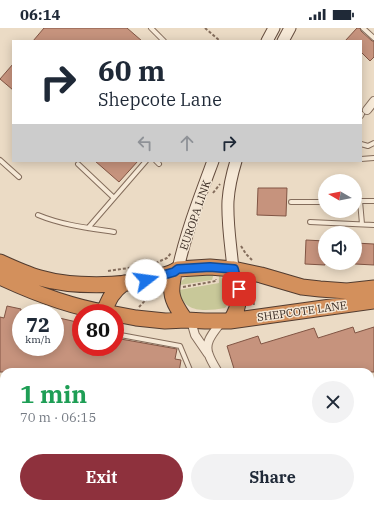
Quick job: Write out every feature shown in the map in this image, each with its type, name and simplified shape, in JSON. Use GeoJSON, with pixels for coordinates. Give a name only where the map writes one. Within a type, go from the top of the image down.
{"type":"FeatureCollection","features":[{"type":"Feature","properties":{"kind":"highway","name":"SHEPCOTE LANE"},"geometry":{"type":"LineString","coordinates":[[0,262],[9,276],[64,302],[72,304]]}},
{"type":"Feature","properties":{"kind":"highway","name":"SHEPCOTE LANE"},"geometry":{"type":"LineString","coordinates":[[9,276],[41,278],[66,284],[124,283],[146,280],[176,271],[210,267],[233,269],[261,275],[302,287],[347,291],[374,288]]}},
{"type":"Feature","properties":{"kind":"highway"},"geometry":{"type":"LineString","coordinates":[[226,321],[236,312],[240,296],[233,269]]}},
{"type":"Feature","properties":{"kind":"highway"},"geometry":{"type":"LineString","coordinates":[[176,271],[172,298],[183,317],[189,321]]}},
{"type":"Feature","properties":{"kind":"highway"},"geometry":{"type":"LineString","coordinates":[[108,304],[109,299],[124,283]]}},
{"type":"Feature","properties":{"kind":"highway","name":"SHEPCOTE LANE"},"geometry":{"type":"LineString","coordinates":[[124,316],[165,321],[226,321],[374,301]]}},
{"type":"Feature","properties":{"kind":"street"},"geometry":{"type":"LineString","coordinates":[[268,40],[274,28]]}},
{"type":"Feature","properties":{"kind":"street"},"geometry":{"type":"LineString","coordinates":[[284,40],[290,28]]}},
{"type":"Feature","properties":{"kind":"street"},"geometry":{"type":"LineString","coordinates":[[363,114],[374,102]]}},
{"type":"Feature","properties":{"kind":"street","name":"EUROPA LINK"},"geometry":{"type":"LineString","coordinates":[[176,271],[213,162]]}},
{"type":"Feature","properties":{"kind":"street"},"geometry":{"type":"LineString","coordinates":[[233,269],[228,228],[228,207],[230,184],[236,162]]}},
{"type":"Feature","properties":{"kind":"street"},"geometry":{"type":"LineString","coordinates":[[189,321],[195,335],[216,368]]}},
{"type":"Feature","properties":{"kind":"street"},"geometry":{"type":"LineString","coordinates":[[208,354],[210,336],[226,321]]}},
{"type":"Feature","properties":{"kind":"lane"},"geometry":{"type":"LineString","coordinates":[[151,28],[163,40]]}},
{"type":"Feature","properties":{"kind":"lane"},"geometry":{"type":"LineString","coordinates":[[363,28],[374,38]]}},
{"type":"Feature","properties":{"kind":"lane"},"geometry":{"type":"LineString","coordinates":[[362,144],[368,146],[374,144]]}},
{"type":"Feature","properties":{"kind":"lane"},"geometry":{"type":"LineString","coordinates":[[362,159],[374,158]]}},
{"type":"Feature","properties":{"kind":"lane"},"geometry":{"type":"LineString","coordinates":[[0,160],[20,177]]}},
{"type":"Feature","properties":{"kind":"lane"},"geometry":{"type":"LineString","coordinates":[[88,228],[145,162]]}},
{"type":"Feature","properties":{"kind":"lane"},"geometry":{"type":"LineString","coordinates":[[78,164],[114,198]]}},
{"type":"Feature","properties":{"kind":"lane"},"geometry":{"type":"LineString","coordinates":[[362,201],[374,200]]}},
{"type":"Feature","properties":{"kind":"lane"},"geometry":{"type":"LineString","coordinates":[[291,202],[318,202]]}},
{"type":"Feature","properties":{"kind":"lane"},"geometry":{"type":"LineString","coordinates":[[38,215],[51,220],[114,232]]}},
{"type":"Feature","properties":{"kind":"lane"},"geometry":{"type":"LineString","coordinates":[[361,218],[362,224]]}},
{"type":"Feature","properties":{"kind":"lane"},"geometry":{"type":"LineString","coordinates":[[310,222],[374,224]]}},
{"type":"Feature","properties":{"kind":"lane"},"geometry":{"type":"LineString","coordinates":[[124,336],[180,346],[189,368]]}},
{"type":"Feature","properties":{"kind":"path"},"geometry":{"type":"LineString","coordinates":[[205,28],[219,40]]}},
{"type":"Feature","properties":{"kind":"path"},"geometry":{"type":"LineString","coordinates":[[246,254],[255,264]]}},
{"type":"Feature","properties":{"kind":"green space"},"geometry":{"type":"Polygon","coordinates":[[[214,273],[212,280],[180,285],[185,278],[194,274],[214,273]]]}},
{"type":"Feature","properties":{"kind":"green space"},"geometry":{"type":"Polygon","coordinates":[[[219,275],[226,283],[230,291],[230,300],[225,308],[210,310],[196,309],[190,307],[181,298],[179,290],[219,283],[219,275]]]}},
{"type":"Feature","properties":{"kind":"building"},"geometry":{"type":"Polygon","coordinates":[[[44,28],[127,28],[141,40],[34,40],[44,28]]]}},
{"type":"Feature","properties":{"kind":"building"},"geometry":{"type":"Polygon","coordinates":[[[357,28],[360,28],[361,31],[372,41],[374,41],[374,57],[370,61],[362,53],[362,40],[346,40],[357,28]]]}},
{"type":"Feature","properties":{"kind":"building"},"geometry":{"type":"Polygon","coordinates":[[[12,65],[12,89],[0,79],[12,65]]]}},
{"type":"Feature","properties":{"kind":"building"},"geometry":{"type":"Polygon","coordinates":[[[96,162],[137,162],[119,182],[96,162]]]}},
{"type":"Feature","properties":{"kind":"building"},"geometry":{"type":"Polygon","coordinates":[[[258,188],[287,188],[286,216],[257,215],[258,188]]]}},
{"type":"Feature","properties":{"kind":"building"},"geometry":{"type":"Polygon","coordinates":[[[306,240],[318,241],[318,265],[305,264],[306,240]]]}},
{"type":"Feature","properties":{"kind":"building"},"geometry":{"type":"Polygon","coordinates":[[[362,243],[374,244],[374,265],[362,264],[362,243]]]}},
{"type":"Feature","properties":{"kind":"building"},"geometry":{"type":"Polygon","coordinates":[[[7,306],[12,307],[12,356],[64,356],[64,319],[72,321],[72,356],[124,356],[124,340],[177,349],[175,359],[181,360],[180,368],[0,368],[0,317],[4,318],[7,306]]]}},
{"type":"Feature","properties":{"kind":"building"},"geometry":{"type":"Polygon","coordinates":[[[353,327],[355,333],[374,327],[374,368],[234,368],[227,346],[258,336],[261,344],[314,328],[318,338],[353,327]]]}},
{"type":"Feature","properties":{"kind":"route"},"geometry":{"type":"LineString","coordinates":[[146,280],[174,272],[178,269],[217,267],[234,269],[239,289]]}}]}
